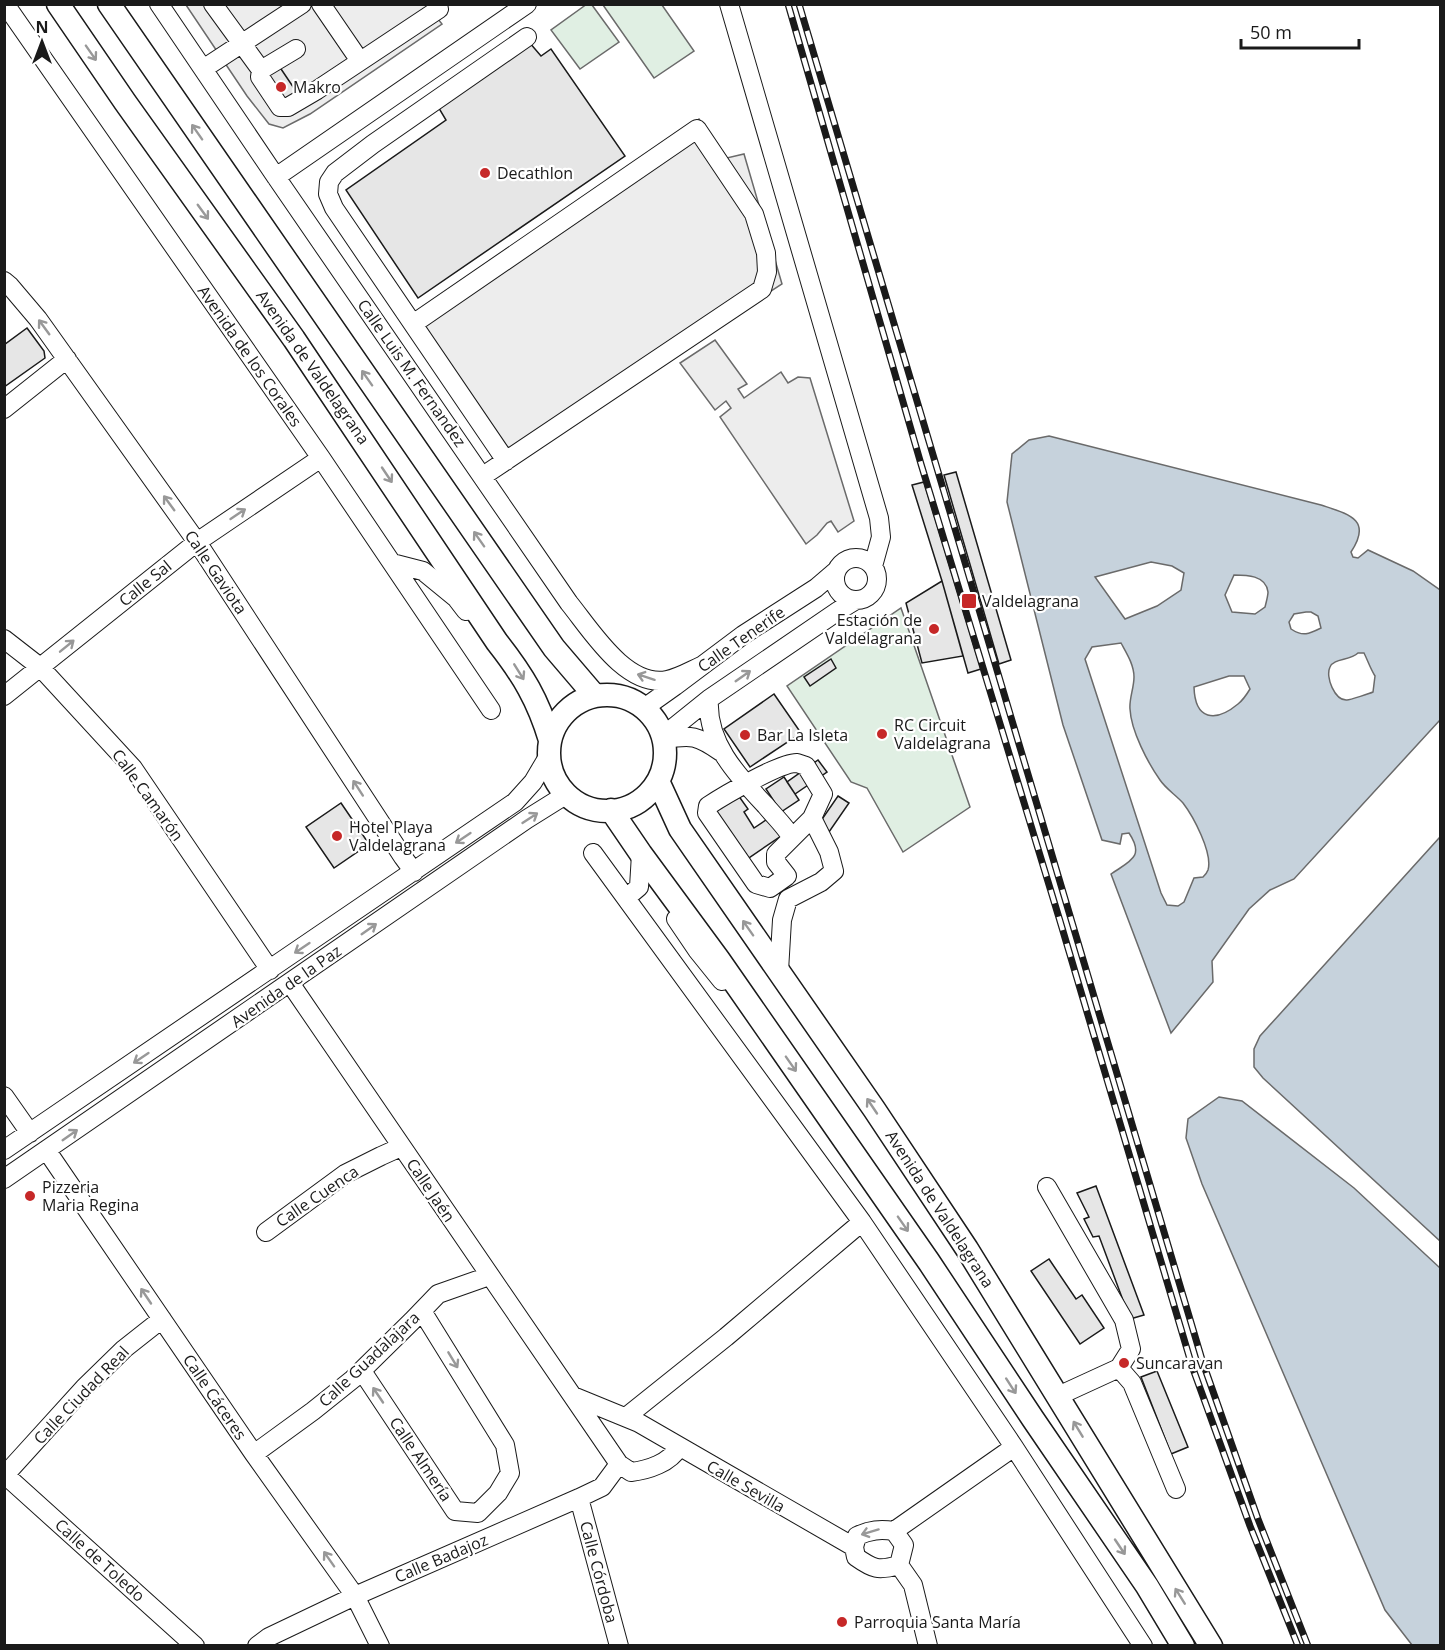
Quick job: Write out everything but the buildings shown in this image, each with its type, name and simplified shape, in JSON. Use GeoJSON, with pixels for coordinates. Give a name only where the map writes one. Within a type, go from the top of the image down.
{"type":"FeatureCollection","features":[{"type":"Feature","properties":{"kind":"main road","name":"Avenida de Valdelagrana"},"geometry":{"type":"LineString","coordinates":[[58,4],[294,339],[497,642],[521,673],[542,713],[550,748]]}},
{"type":"Feature","properties":{"kind":"main road"},"geometry":{"type":"LineString","coordinates":[[109,4],[549,641],[595,696]]}},
{"type":"Feature","properties":{"kind":"main road"},"geometry":{"type":"LineString","coordinates":[[612,695],[629,699],[644,708],[655,720],[663,738],[665,754],[658,781],[646,796],[630,806],[611,810],[583,805],[567,794],[555,777],[550,748],[556,726],[566,712],[579,702],[595,696],[612,695]]}},
{"type":"Feature","properties":{"kind":"main road","name":"Avenida de Valdelagrana"},"geometry":{"type":"LineString","coordinates":[[658,781],[680,829],[874,1109],[967,1249],[1211,1646]]}},
{"type":"Feature","properties":{"kind":"main road"},"geometry":{"type":"LineString","coordinates":[[611,810],[930,1262],[1147,1587],[1183,1646]]}},
{"type":"Feature","properties":{"kind":"street","name":"Avenida de los Corales"},"geometry":{"type":"LineString","coordinates":[[5,4],[13,29],[321,458],[491,710]]}},
{"type":"Feature","properties":{"kind":"street","name":"Calle Luis M. Fernandez"},"geometry":{"type":"LineString","coordinates":[[159,4],[569,603],[610,654],[627,669],[650,680],[667,680],[701,666]]}},
{"type":"Feature","properties":{"kind":"street"},"geometry":{"type":"LineString","coordinates":[[213,4],[261,70],[260,76],[280,107],[284,108],[317,90],[439,9],[436,4]]}},
{"type":"Feature","properties":{"kind":"street"},"geometry":{"type":"LineString","coordinates":[[203,69],[302,4]]}},
{"type":"Feature","properties":{"kind":"street"},"geometry":{"type":"LineString","coordinates":[[321,4],[360,61]]}},
{"type":"Feature","properties":{"kind":"street"},"geometry":{"type":"LineString","coordinates":[[276,177],[527,4]]}},
{"type":"Feature","properties":{"kind":"street"},"geometry":{"type":"LineString","coordinates":[[729,4],[879,518],[882,537],[873,566]]}},
{"type":"Feature","properties":{"kind":"street"},"geometry":{"type":"LineString","coordinates":[[506,461],[334,208],[328,194],[329,182],[335,173],[527,37]]}},
{"type":"Feature","properties":{"kind":"street"},"geometry":{"type":"LineString","coordinates":[[261,70],[296,49]]}},
{"type":"Feature","properties":{"kind":"street"},"geometry":{"type":"LineString","coordinates":[[357,121],[373,144]]}},
{"type":"Feature","properties":{"kind":"street"},"geometry":{"type":"LineString","coordinates":[[413,324],[697,129],[754,214],[766,254],[767,272],[762,289],[483,476]]}},
{"type":"Feature","properties":{"kind":"street","name":"Calle Gaviota"},"geometry":{"type":"LineString","coordinates":[[4,281],[38,319],[197,542],[414,872]]}},
{"type":"Feature","properties":{"kind":"street"},"geometry":{"type":"LineString","coordinates":[[4,409],[67,359]]}},
{"type":"Feature","properties":{"kind":"street","name":"Calle Sal"},"geometry":{"type":"LineString","coordinates":[[4,696],[197,542],[321,458]]}},
{"type":"Feature","properties":{"kind":"street"},"geometry":{"type":"LineString","coordinates":[[851,558],[860,558],[867,560],[873,566],[878,579],[874,591],[856,600],[843,595],[838,590],[835,583],[837,570],[843,562],[851,558]]}},
{"type":"Feature","properties":{"kind":"street"},"geometry":{"type":"LineString","coordinates":[[392,563],[423,571],[456,598],[477,625],[497,642]]}},
{"type":"Feature","properties":{"kind":"street","name":"Calle Tenerife"},"geometry":{"type":"LineString","coordinates":[[644,708],[743,635],[816,588],[837,570]]}},
{"type":"Feature","properties":{"kind":"street","name":"Calle Tenerife"},"geometry":{"type":"LineString","coordinates":[[663,738],[710,699],[856,600]]}},
{"type":"Feature","properties":{"kind":"street","name":"Calle Camarón"},"geometry":{"type":"LineString","coordinates":[[4,639],[40,667],[133,768],[270,970]]}},
{"type":"Feature","properties":{"kind":"street"},"geometry":{"type":"LineString","coordinates":[[710,699],[710,722],[721,752]]}},
{"type":"Feature","properties":{"kind":"street"},"geometry":{"type":"LineString","coordinates":[[663,738],[688,736],[707,741],[721,752],[746,785],[787,829],[792,838]]}},
{"type":"Feature","properties":{"kind":"street","name":"Avenida de la Paz"},"geometry":{"type":"LineString","coordinates":[[4,1150],[515,802],[533,782],[550,748]]}},
{"type":"Feature","properties":{"kind":"street"},"geometry":{"type":"LineString","coordinates":[[797,763],[806,766],[823,794],[812,818],[776,854],[776,862],[787,876],[770,888],[756,884],[707,813],[708,806],[735,788],[789,764],[797,763]]}},
{"type":"Feature","properties":{"kind":"street","name":"Avenida de la Paz"},"geometry":{"type":"LineString","coordinates":[[4,1179],[527,819],[567,794]]}},
{"type":"Feature","properties":{"kind":"street"},"geometry":{"type":"LineString","coordinates":[[778,971],[782,920],[788,899],[821,882],[834,871],[830,852],[812,818]]}},
{"type":"Feature","properties":{"kind":"street"},"geometry":{"type":"LineString","coordinates":[[593,853],[862,1222],[1014,1447],[1143,1646]]}},
{"type":"Feature","properties":{"kind":"street"},"geometry":{"type":"LineString","coordinates":[[626,898],[639,887],[641,854]]}},
{"type":"Feature","properties":{"kind":"street"},"geometry":{"type":"LineString","coordinates":[[770,888],[782,920]]}},
{"type":"Feature","properties":{"kind":"street","name":"Calle Jaén"},"geometry":{"type":"LineString","coordinates":[[290,983],[619,1464]]}},
{"type":"Feature","properties":{"kind":"street"},"geometry":{"type":"LineString","coordinates":[[4,1096],[30,1132]]}},
{"type":"Feature","properties":{"kind":"street","name":"Calle Cuenca"},"geometry":{"type":"LineString","coordinates":[[266,1232],[345,1174],[401,1147]]}},
{"type":"Feature","properties":{"kind":"street","name":"Calle Cáceres"},"geometry":{"type":"LineString","coordinates":[[47,1151],[254,1454],[355,1596],[380,1646]]}},
{"type":"Feature","properties":{"kind":"street"},"geometry":{"type":"LineString","coordinates":[[1047,1187],[1124,1320],[1131,1349],[1119,1368],[1058,1396]]}},
{"type":"Feature","properties":{"kind":"street"},"geometry":{"type":"LineString","coordinates":[[573,1396],[632,1420],[862,1222]]}},
{"type":"Feature","properties":{"kind":"street","name":"Calle Guadalajara"},"geometry":{"type":"LineString","coordinates":[[254,1454],[313,1411],[362,1371],[438,1294],[489,1276]]}},
{"type":"Feature","properties":{"kind":"street","name":"Calle Almería"},"geometry":{"type":"LineString","coordinates":[[362,1371],[455,1511],[478,1513],[498,1493],[510,1473],[505,1445],[422,1311]]}},
{"type":"Feature","properties":{"kind":"street","name":"Calle Ciudad Real"},"geometry":{"type":"LineString","coordinates":[[5,1474],[84,1388],[124,1349],[162,1319]]}},
{"type":"Feature","properties":{"kind":"street"},"geometry":{"type":"LineString","coordinates":[[1119,1368],[1132,1383],[1176,1489]]}},
{"type":"Feature","properties":{"kind":"street","name":"Calle Sevilla"},"geometry":{"type":"LineString","coordinates":[[632,1420],[854,1547],[856,1557],[869,1566],[884,1569],[899,1565]]}},
{"type":"Feature","properties":{"kind":"street"},"geometry":{"type":"LineString","coordinates":[[619,1464],[631,1472],[639,1471],[661,1464],[674,1455],[679,1447]]}},
{"type":"Feature","properties":{"kind":"street"},"geometry":{"type":"LineString","coordinates":[[854,1547],[857,1536],[880,1529],[894,1531],[1014,1447]]}},
{"type":"Feature","properties":{"kind":"street","name":"Calle Badajoz"},"geometry":{"type":"LineString","coordinates":[[257,1646],[269,1637],[355,1596],[602,1487],[619,1464]]}},
{"type":"Feature","properties":{"kind":"street","name":"Calle de Toledo"},"geometry":{"type":"LineString","coordinates":[[5,1474],[195,1646]]}},
{"type":"Feature","properties":{"kind":"street","name":"Calle Córdoba"},"geometry":{"type":"LineString","coordinates":[[579,1498],[619,1646]]}},
{"type":"Feature","properties":{"kind":"street"},"geometry":{"type":"LineString","coordinates":[[894,1531],[904,1545],[899,1565],[913,1585],[928,1646]]}},
{"type":"Feature","properties":{"kind":"green space"},"geometry":{"type":"Polygon","coordinates":[[[587,4],[592,5],[619,42],[580,69],[551,30],[587,4]]]}},
{"type":"Feature","properties":{"kind":"green space"},"geometry":{"type":"Polygon","coordinates":[[[603,5],[662,5],[694,51],[654,78],[603,5]]]}},
{"type":"Feature","properties":{"kind":"green space","name":"RC Circuit Valdelagrana"},"geometry":{"type":"Polygon","coordinates":[[[901,608],[970,807],[903,852],[867,788],[851,782],[787,686],[901,608]]]}},
{"type":"Feature","properties":{"kind":"shaded area"},"geometry":{"type":"Polygon","coordinates":[[[186,5],[427,5],[442,24],[310,114],[283,128],[269,124],[247,96],[186,5]]]}},
{"type":"Feature","properties":{"kind":"shaded area"},"geometry":{"type":"Polygon","coordinates":[[[699,119],[727,158],[744,154],[782,284],[703,335],[505,472],[402,323],[699,119]]]}},
{"type":"Feature","properties":{"kind":"shaded area"},"geometry":{"type":"Polygon","coordinates":[[[715,340],[747,384],[738,389],[744,398],[781,372],[788,383],[798,377],[810,378],[854,521],[838,532],[831,521],[806,544],[720,417],[731,408],[726,401],[715,410],[680,363],[715,340]]]}},
{"type":"Feature","properties":{"kind":"shaded area"},"geometry":{"type":"Polygon","coordinates":[[[1049,436],[1321,505],[1348,515],[1358,525],[1357,541],[1351,552],[1353,557],[1358,558],[1368,550],[1413,571],[1440,590],[1440,720],[1294,879],[1270,890],[1249,909],[1212,961],[1213,982],[1171,1033],[1111,874],[1133,858],[1136,848],[1134,841],[1129,833],[1122,834],[1120,844],[1102,840],[1063,725],[1007,502],[1012,454],[1029,440],[1049,436]],[[1151,562],[1095,577],[1125,619],[1157,606],[1181,590],[1184,573],[1172,566],[1151,562]],[[1234,575],[1225,595],[1232,612],[1255,614],[1265,607],[1268,592],[1264,582],[1255,577],[1234,575]],[[1311,612],[1294,614],[1289,622],[1291,629],[1303,634],[1321,628],[1318,616],[1311,612]],[[1121,643],[1092,647],[1085,659],[1161,893],[1167,905],[1178,906],[1184,902],[1194,878],[1203,877],[1208,871],[1208,854],[1205,845],[1187,809],[1160,780],[1145,756],[1137,737],[1130,709],[1134,673],[1121,643]],[[1358,653],[1335,662],[1330,667],[1329,677],[1332,688],[1343,699],[1349,700],[1373,692],[1375,676],[1364,653],[1358,653]],[[1229,676],[1194,687],[1195,698],[1202,712],[1214,716],[1238,704],[1250,689],[1244,676],[1229,676]]]}},
{"type":"Feature","properties":{"kind":"shaded area"},"geometry":{"type":"Polygon","coordinates":[[[1440,837],[1440,1241],[1263,1078],[1254,1067],[1254,1049],[1260,1036],[1440,837]]]}},
{"type":"Feature","properties":{"kind":"shaded area"},"geometry":{"type":"Polygon","coordinates":[[[1219,1097],[1242,1101],[1354,1188],[1440,1268],[1440,1645],[1412,1645],[1385,1610],[1202,1184],[1186,1138],[1188,1119],[1219,1097]]]}},
{"type":"Feature","properties":{"kind":"railway"},"geometry":{"type":"LineString","coordinates":[[788,4],[921,464],[1192,1366],[1250,1526],[1298,1646]]}},
{"type":"Feature","properties":{"kind":"railway"},"geometry":{"type":"LineString","coordinates":[[799,4],[1203,1363],[1258,1519],[1308,1646]]}},
{"type":"Feature","properties":{"kind":"place","name":"Makro"},"geometry":{"type":"Point","coordinates":[281,87]}},
{"type":"Feature","properties":{"kind":"place","name":"Decathlon"},"geometry":{"type":"Point","coordinates":[485,173]}},
{"type":"Feature","properties":{"kind":"place","name":"Valdelagrana"},"geometry":{"type":"Point","coordinates":[969,601]}},
{"type":"Feature","properties":{"kind":"place","name":"Estación de Valdelagrana"},"geometry":{"type":"Point","coordinates":[934,629]}},
{"type":"Feature","properties":{"kind":"place","name":"RC Circuit Valdelagrana"},"geometry":{"type":"Point","coordinates":[882,734]}},
{"type":"Feature","properties":{"kind":"place","name":"Bar La Isleta"},"geometry":{"type":"Point","coordinates":[745,735]}},
{"type":"Feature","properties":{"kind":"place","name":"Hotel Playa Valdelagrana"},"geometry":{"type":"Point","coordinates":[337,836]}},
{"type":"Feature","properties":{"kind":"place","name":"Pizzeria Maria Regina"},"geometry":{"type":"Point","coordinates":[30,1196]}},
{"type":"Feature","properties":{"kind":"place","name":"Suncaravan"},"geometry":{"type":"Point","coordinates":[1124,1363]}},
{"type":"Feature","properties":{"kind":"place","name":"Parroquia Santa María"},"geometry":{"type":"Point","coordinates":[842,1622]}}]}
